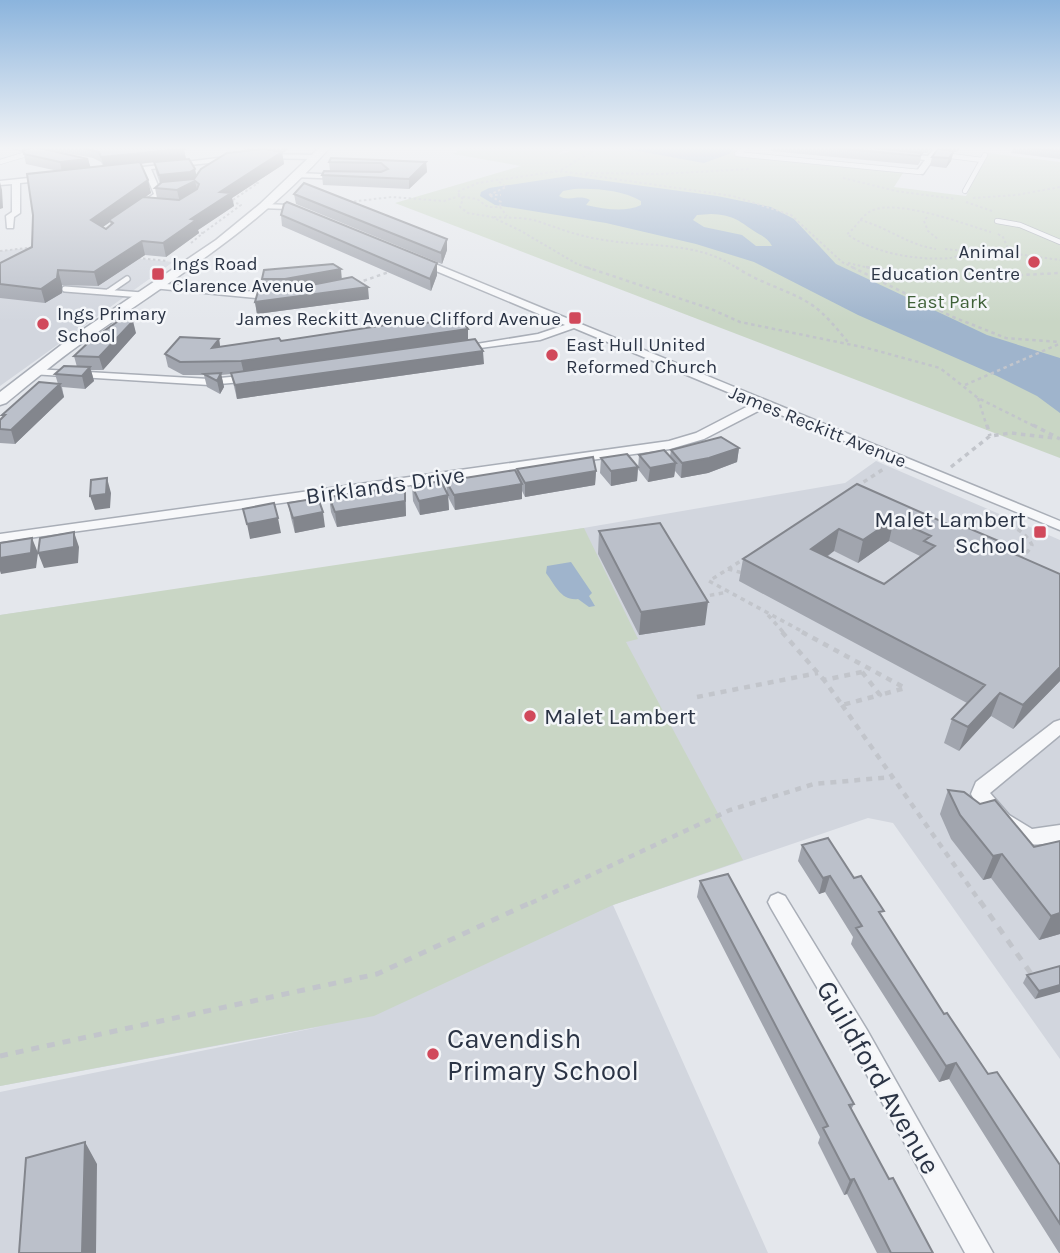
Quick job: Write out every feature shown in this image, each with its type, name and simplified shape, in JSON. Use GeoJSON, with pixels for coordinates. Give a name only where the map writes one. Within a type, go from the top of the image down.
{"type":"FeatureCollection","features":[{"type":"Feature","properties":{"kind":"street"},"geometry":{"type":"LineString","coordinates":[[10,226],[10,216],[16,213],[16,205]]}},
{"type":"Feature","properties":{"kind":"street"},"geometry":{"type":"LineString","coordinates":[[129,215],[144,205]]}},
{"type":"Feature","properties":{"kind":"street"},"geometry":{"type":"LineString","coordinates":[[0,400],[264,206],[288,208],[312,217]]}},
{"type":"Feature","properties":{"kind":"street","name":"James Reckitt Avenue"},"geometry":{"type":"LineString","coordinates":[[408,257],[1060,526]]}},
{"type":"Feature","properties":{"kind":"street"},"geometry":{"type":"LineString","coordinates":[[155,286],[287,297]]}},
{"type":"Feature","properties":{"kind":"street"},"geometry":{"type":"LineString","coordinates":[[453,350],[540,337],[574,325]]}},
{"type":"Feature","properties":{"kind":"street"},"geometry":{"type":"LineString","coordinates":[[35,372],[209,382],[270,376]]}},
{"type":"Feature","properties":{"kind":"street","name":"Birklands Drive"},"geometry":{"type":"LineString","coordinates":[[0,538],[670,445],[700,436],[762,404]]}},
{"type":"Feature","properties":{"kind":"street"},"geometry":{"type":"LineString","coordinates":[[1060,726],[983,787],[980,794],[1002,818],[1020,832],[1034,838],[1060,833]]}},
{"type":"Feature","properties":{"kind":"street","name":"Guildford Avenue"},"geometry":{"type":"LineString","coordinates":[[778,902],[859,1038],[980,1253]]}},
{"type":"Feature","properties":{"kind":"lane"},"geometry":{"type":"LineString","coordinates":[[151,205],[157,206]]}},
{"type":"Feature","properties":{"kind":"lane"},"geometry":{"type":"LineString","coordinates":[[997,221],[1020,225],[1060,242]]}},
{"type":"Feature","properties":{"kind":"lane"},"geometry":{"type":"LineString","coordinates":[[108,292],[127,279]]}},
{"type":"Feature","properties":{"kind":"lane"},"geometry":{"type":"LineString","coordinates":[[65,289],[142,295]]}},
{"type":"Feature","properties":{"kind":"path"},"geometry":{"type":"LineString","coordinates":[[188,246],[240,205]]}},
{"type":"Feature","properties":{"kind":"path"},"geometry":{"type":"LineString","coordinates":[[461,205],[468,213],[535,220],[560,231],[601,240],[704,251],[726,260],[751,278],[809,303],[830,320],[849,344]]}},
{"type":"Feature","properties":{"kind":"path"},"geometry":{"type":"LineString","coordinates":[[486,205],[500,207],[508,217]]}},
{"type":"Feature","properties":{"kind":"path"},"geometry":{"type":"LineString","coordinates":[[767,205],[796,218],[842,262],[886,286],[990,334],[1016,340],[1059,343]]}},
{"type":"Feature","properties":{"kind":"path"},"geometry":{"type":"LineString","coordinates":[[975,205],[997,212]]}},
{"type":"Feature","properties":{"kind":"path"},"geometry":{"type":"LineString","coordinates":[[971,251],[948,258],[880,249],[847,235],[856,229],[860,220],[870,210],[881,207],[999,234],[1003,237],[1009,254]]}},
{"type":"Feature","properties":{"kind":"path"},"geometry":{"type":"LineString","coordinates":[[928,216],[924,221],[927,230],[939,240]]}},
{"type":"Feature","properties":{"kind":"path"},"geometry":{"type":"LineString","coordinates":[[492,217],[577,264],[740,321],[849,344],[940,368],[965,385],[978,398],[1060,439],[1011,433],[990,436],[939,476]]}},
{"type":"Feature","properties":{"kind":"path"},"geometry":{"type":"LineString","coordinates":[[205,220],[240,226]]}},
{"type":"Feature","properties":{"kind":"path"},"geometry":{"type":"LineString","coordinates":[[860,220],[886,229],[904,243],[936,249]]}},
{"type":"Feature","properties":{"kind":"path"},"geometry":{"type":"LineString","coordinates":[[191,232],[203,233]]}},
{"type":"Feature","properties":{"kind":"path"},"geometry":{"type":"LineString","coordinates":[[943,244],[946,249],[1060,260]]}},
{"type":"Feature","properties":{"kind":"path"},"geometry":{"type":"LineString","coordinates":[[0,251],[37,247]]}},
{"type":"Feature","properties":{"kind":"path"},"geometry":{"type":"LineString","coordinates":[[129,257],[178,262]]}},
{"type":"Feature","properties":{"kind":"path"},"geometry":{"type":"LineString","coordinates":[[348,286],[420,262]]}},
{"type":"Feature","properties":{"kind":"path"},"geometry":{"type":"LineString","coordinates":[[842,262],[879,270],[963,278],[1052,272],[1060,274]]}},
{"type":"Feature","properties":{"kind":"path"},"geometry":{"type":"LineString","coordinates":[[965,385],[1059,343]]}},
{"type":"Feature","properties":{"kind":"path"},"geometry":{"type":"LineString","coordinates":[[978,398],[990,436]]}},
{"type":"Feature","properties":{"kind":"path"},"geometry":{"type":"LineString","coordinates":[[853,489],[899,460]]}},
{"type":"Feature","properties":{"kind":"path"},"geometry":{"type":"LineString","coordinates":[[994,521],[1016,527],[1030,539],[1030,550],[1017,558],[1006,558],[973,549],[961,536],[965,525],[973,522],[994,521]]}},
{"type":"Feature","properties":{"kind":"path"},"geometry":{"type":"LineString","coordinates":[[751,555],[709,581],[905,688],[842,705]]}},
{"type":"Feature","properties":{"kind":"path"},"geometry":{"type":"LineString","coordinates":[[728,569],[754,576]]}},
{"type":"Feature","properties":{"kind":"path"},"geometry":{"type":"LineString","coordinates":[[695,598],[730,592]]}},
{"type":"Feature","properties":{"kind":"path"},"geometry":{"type":"LineString","coordinates":[[764,611],[824,680],[1032,977],[1042,974]]}},
{"type":"Feature","properties":{"kind":"path"},"geometry":{"type":"LineString","coordinates":[[824,680],[862,672],[881,696]]}},
{"type":"Feature","properties":{"kind":"path"},"geometry":{"type":"LineString","coordinates":[[696,697],[818,673]]}},
{"type":"Feature","properties":{"kind":"path"},"geometry":{"type":"LineString","coordinates":[[0,1056],[377,974],[730,810],[814,784],[892,777]]}},
{"type":"Feature","properties":{"kind":"shaded area","name":"Ings Primary School"},"geometry":{"type":"Polygon","coordinates":[[[29,248],[173,262],[0,386],[0,251],[29,248]]]}},
{"type":"Feature","properties":{"kind":"shaded area","name":"Malet Lambert"},"geometry":{"type":"Polygon","coordinates":[[[876,461],[1060,540],[1060,1059],[893,823],[868,818],[613,905],[768,1253],[0,1253],[0,1092],[324,1026],[0,1086],[0,615],[508,541],[845,483],[876,461]]]}},
{"type":"Feature","properties":{"kind":"green space","name":"East Park"},"geometry":{"type":"Polygon","coordinates":[[[401,205],[1060,205],[1060,458],[401,205]]]}},
{"type":"Feature","properties":{"kind":"green space","name":"Malet Lambert"},"geometry":{"type":"Polygon","coordinates":[[[584,528],[638,639],[626,642],[743,860],[613,905],[374,1016],[0,1086],[0,615],[584,528]]]}},
{"type":"Feature","properties":{"kind":"water"},"geometry":{"type":"Polygon","coordinates":[[[498,205],[588,205],[621,210],[639,205],[771,207],[794,219],[836,264],[987,335],[1060,358],[1060,413],[1037,396],[997,376],[858,315],[754,262],[696,244],[606,223],[498,205]],[[697,215],[693,220],[704,227],[742,235],[756,246],[772,246],[764,237],[739,221],[725,216],[697,215]]]}},
{"type":"Feature","properties":{"kind":"water"},"geometry":{"type":"Polygon","coordinates":[[[571,562],[592,593],[589,596],[595,606],[589,607],[578,599],[563,595],[546,573],[547,566],[571,562]]]}},
{"type":"Feature","properties":{"kind":"building"},"geometry":{"type":"Polygon","coordinates":[[[32,205],[112,205],[91,220],[106,229],[113,223],[109,220],[130,205],[212,205],[163,243],[142,241],[94,272],[58,270],[57,278],[41,289],[0,284],[0,263],[32,247],[32,205]]]}},
{"type":"Feature","properties":{"kind":"building"},"geometry":{"type":"Polygon","coordinates":[[[284,205],[296,205],[437,263],[430,279],[281,215],[284,205]]]}},
{"type":"Feature","properties":{"kind":"building"},"geometry":{"type":"Polygon","coordinates":[[[323,205],[361,205],[447,239],[441,253],[323,205]]]}},
{"type":"Feature","properties":{"kind":"building"},"geometry":{"type":"Polygon","coordinates":[[[333,264],[341,269],[285,279],[262,279],[264,270],[333,264]]]}},
{"type":"Feature","properties":{"kind":"building"},"geometry":{"type":"Polygon","coordinates":[[[352,277],[368,287],[255,302],[259,288],[286,290],[352,277]]]}},
{"type":"Feature","properties":{"kind":"building"},"geometry":{"type":"Polygon","coordinates":[[[127,315],[133,321],[99,357],[74,356],[91,340],[127,315]]]}},
{"type":"Feature","properties":{"kind":"building"},"geometry":{"type":"Polygon","coordinates":[[[461,319],[468,329],[241,361],[180,362],[165,354],[180,337],[219,339],[212,348],[279,338],[281,341],[405,322],[407,325],[461,319]]]}},
{"type":"Feature","properties":{"kind":"building"},"geometry":{"type":"Polygon","coordinates":[[[475,339],[483,351],[235,385],[231,373],[475,339]]]}},
{"type":"Feature","properties":{"kind":"building"},"geometry":{"type":"Polygon","coordinates":[[[64,366],[90,367],[82,376],[55,374],[64,366]]]}},
{"type":"Feature","properties":{"kind":"building"},"geometry":{"type":"Polygon","coordinates":[[[221,373],[217,381],[204,374],[221,373]]]}},
{"type":"Feature","properties":{"kind":"building"},"geometry":{"type":"Polygon","coordinates":[[[39,382],[60,384],[11,430],[0,429],[0,420],[5,415],[2,415],[39,382]]]}},
{"type":"Feature","properties":{"kind":"building"},"geometry":{"type":"Polygon","coordinates":[[[721,437],[739,448],[682,463],[671,450],[721,437]]]}},
{"type":"Feature","properties":{"kind":"building"},"geometry":{"type":"Polygon","coordinates":[[[664,450],[676,463],[650,468],[639,455],[664,450]]]}},
{"type":"Feature","properties":{"kind":"building"},"geometry":{"type":"Polygon","coordinates":[[[627,454],[638,467],[611,471],[601,458],[627,454]]]}},
{"type":"Feature","properties":{"kind":"building"},"geometry":{"type":"Polygon","coordinates":[[[593,457],[596,471],[525,483],[517,469],[593,457]]]}},
{"type":"Feature","properties":{"kind":"building"},"geometry":{"type":"Polygon","coordinates":[[[515,470],[522,484],[454,495],[446,481],[515,470]]]}},
{"type":"Feature","properties":{"kind":"building"},"geometry":{"type":"Polygon","coordinates":[[[107,478],[106,494],[90,496],[91,480],[107,478]]]}},
{"type":"Feature","properties":{"kind":"building"},"geometry":{"type":"Polygon","coordinates":[[[441,481],[448,495],[419,501],[412,486],[441,481]]]}},
{"type":"Feature","properties":{"kind":"building"},"geometry":{"type":"Polygon","coordinates":[[[857,484],[954,527],[959,524],[1001,542],[996,546],[1060,574],[1060,667],[1023,705],[1000,693],[968,727],[952,719],[985,685],[743,559],[857,484]],[[894,519],[863,540],[839,529],[811,549],[884,584],[935,546],[924,541],[931,536],[894,519]]]}},
{"type":"Feature","properties":{"kind":"building"},"geometry":{"type":"Polygon","coordinates":[[[405,486],[405,501],[335,512],[329,497],[405,486]]]}},
{"type":"Feature","properties":{"kind":"building"},"geometry":{"type":"Polygon","coordinates":[[[318,498],[323,512],[293,518],[288,503],[318,498]]]}},
{"type":"Feature","properties":{"kind":"building"},"geometry":{"type":"Polygon","coordinates":[[[274,503],[278,518],[247,524],[243,509],[274,503]]]}},
{"type":"Feature","properties":{"kind":"building"},"geometry":{"type":"Polygon","coordinates":[[[660,523],[708,602],[641,612],[599,531],[660,523]]]}},
{"type":"Feature","properties":{"kind":"building"},"geometry":{"type":"Polygon","coordinates":[[[74,532],[74,547],[38,553],[40,538],[74,532]]]}},
{"type":"Feature","properties":{"kind":"building"},"geometry":{"type":"Polygon","coordinates":[[[32,538],[31,553],[0,558],[0,543],[32,538]]]}},
{"type":"Feature","properties":{"kind":"building"},"geometry":{"type":"Polygon","coordinates":[[[948,790],[964,792],[980,804],[995,800],[1034,847],[1060,841],[1060,913],[1051,916],[1002,854],[993,856],[960,815],[948,790]]]}},
{"type":"Feature","properties":{"kind":"building"},"geometry":{"type":"Polygon","coordinates":[[[828,838],[854,878],[861,876],[884,911],[879,912],[944,1014],[947,1013],[988,1074],[997,1072],[1060,1165],[1060,1224],[956,1063],[946,1066],[856,928],[862,926],[830,876],[823,878],[802,845],[828,838]]]}},
{"type":"Feature","properties":{"kind":"building"},"geometry":{"type":"Polygon","coordinates":[[[728,874],[854,1104],[849,1105],[889,1179],[893,1178],[933,1253],[891,1253],[854,1179],[850,1180],[823,1128],[828,1126],[700,881],[728,874]]]}},
{"type":"Feature","properties":{"kind":"building"},"geometry":{"type":"Polygon","coordinates":[[[1060,966],[1060,985],[1039,991],[1027,975],[1060,966]]]}},
{"type":"Feature","properties":{"kind":"building"},"geometry":{"type":"Polygon","coordinates":[[[85,1142],[82,1253],[19,1253],[26,1158],[85,1142]]]}},
{"type":"Feature","properties":{"kind":"place","name":"Animal Education Centre"},"geometry":{"type":"Point","coordinates":[1034,262]}},
{"type":"Feature","properties":{"kind":"place","name":"Ings Road Clarence Avenue"},"geometry":{"type":"Point","coordinates":[158,274]}},
{"type":"Feature","properties":{"kind":"place","name":"James Reckitt Avenue Clifford Avenue"},"geometry":{"type":"Point","coordinates":[575,318]}},
{"type":"Feature","properties":{"kind":"place","name":"Ings Primary School"},"geometry":{"type":"Point","coordinates":[43,324]}},
{"type":"Feature","properties":{"kind":"place","name":"East Hull United Reformed Church"},"geometry":{"type":"Point","coordinates":[552,355]}},
{"type":"Feature","properties":{"kind":"place","name":"Malet Lambert School"},"geometry":{"type":"Point","coordinates":[1040,532]}},
{"type":"Feature","properties":{"kind":"place","name":"Malet Lambert"},"geometry":{"type":"Point","coordinates":[530,716]}},
{"type":"Feature","properties":{"kind":"place","name":"Cavendish Primary School"},"geometry":{"type":"Point","coordinates":[433,1054]}}]}
